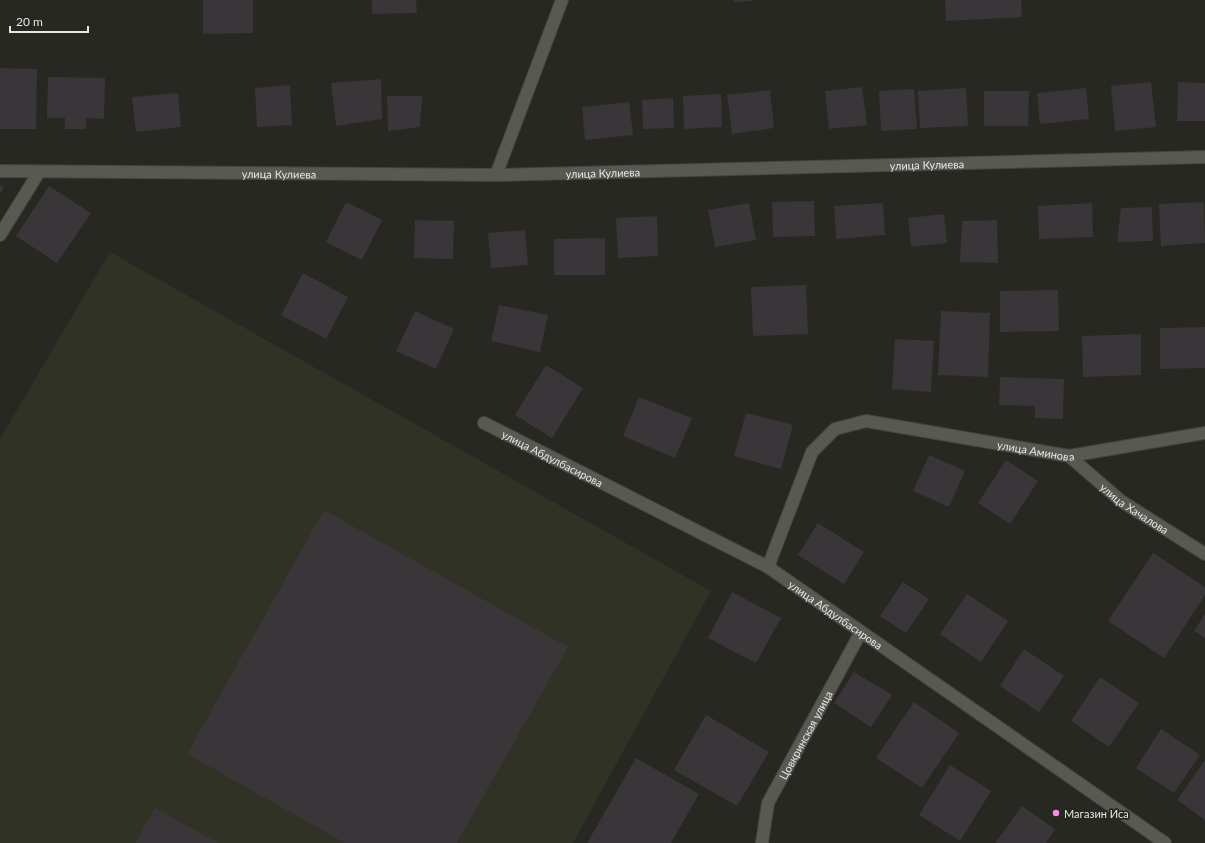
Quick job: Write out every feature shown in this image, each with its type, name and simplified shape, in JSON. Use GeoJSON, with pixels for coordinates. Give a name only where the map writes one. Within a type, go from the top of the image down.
{"type":"FeatureCollection","features":[{"type":"Feature","properties":{"kind":"street"},"geometry":{"type":"LineString","coordinates":[[496,175],[562,0]]}},
{"type":"Feature","properties":{"kind":"street","name":"улица Кулиева"},"geometry":{"type":"LineString","coordinates":[[0,171],[496,175],[1205,157]]}},
{"type":"Feature","properties":{"kind":"street"},"geometry":{"type":"LineString","coordinates":[[0,235],[39,172]]}},
{"type":"Feature","properties":{"kind":"street","name":"улица Аминова"},"geometry":{"type":"LineString","coordinates":[[768,567],[812,452],[836,429],[866,421],[1069,456],[1205,433]]}},
{"type":"Feature","properties":{"kind":"street","name":"улица Абдулбасирова"},"geometry":{"type":"LineString","coordinates":[[484,423],[768,567],[1165,843]]}},
{"type":"Feature","properties":{"kind":"street","name":"улица Хачалова"},"geometry":{"type":"LineString","coordinates":[[1069,456],[1122,501],[1205,554]]}},
{"type":"Feature","properties":{"kind":"street","name":"Цовкринская улица"},"geometry":{"type":"LineString","coordinates":[[762,843],[768,802],[861,632]]}},
{"type":"Feature","properties":{"kind":"shaded area"},"geometry":{"type":"Polygon","coordinates":[[[110,252],[711,591],[573,843],[0,843],[0,439],[110,252]]]}},
{"type":"Feature","properties":{"kind":"building"},"geometry":{"type":"Polygon","coordinates":[[[203,0],[253,0],[253,33],[203,34],[203,0]]]}},
{"type":"Feature","properties":{"kind":"building"},"geometry":{"type":"Polygon","coordinates":[[[372,0],[416,0],[417,13],[372,14],[372,0]]]}},
{"type":"Feature","properties":{"kind":"building"},"geometry":{"type":"Polygon","coordinates":[[[734,0],[752,0],[752,1],[734,2],[734,0]]]}},
{"type":"Feature","properties":{"kind":"building"},"geometry":{"type":"Polygon","coordinates":[[[945,0],[1021,0],[1022,17],[946,21],[945,0]]]}},
{"type":"Feature","properties":{"kind":"building"},"geometry":{"type":"Polygon","coordinates":[[[0,68],[37,69],[36,129],[0,129],[0,68]]]}},
{"type":"Feature","properties":{"kind":"building"},"geometry":{"type":"Polygon","coordinates":[[[48,77],[105,78],[104,119],[86,118],[86,129],[65,129],[65,118],[47,118],[48,77]]]}},
{"type":"Feature","properties":{"kind":"building"},"geometry":{"type":"Polygon","coordinates":[[[381,79],[382,119],[336,126],[331,83],[381,79]]]}},
{"type":"Feature","properties":{"kind":"building"},"geometry":{"type":"Polygon","coordinates":[[[1151,82],[1156,127],[1115,131],[1111,86],[1151,82]]]}},
{"type":"Feature","properties":{"kind":"building"},"geometry":{"type":"Polygon","coordinates":[[[1178,82],[1205,83],[1205,121],[1177,121],[1178,82]]]}},
{"type":"Feature","properties":{"kind":"building"},"geometry":{"type":"Polygon","coordinates":[[[290,85],[292,125],[257,127],[255,88],[290,85]]]}},
{"type":"Feature","properties":{"kind":"building"},"geometry":{"type":"Polygon","coordinates":[[[862,87],[867,125],[829,129],[825,91],[862,87]]]}},
{"type":"Feature","properties":{"kind":"building"},"geometry":{"type":"Polygon","coordinates":[[[966,88],[968,126],[920,128],[918,91],[966,88]]]}},
{"type":"Feature","properties":{"kind":"building"},"geometry":{"type":"Polygon","coordinates":[[[1086,88],[1089,119],[1040,124],[1037,93],[1086,88]]]}},
{"type":"Feature","properties":{"kind":"building"},"geometry":{"type":"Polygon","coordinates":[[[914,89],[917,129],[881,131],[879,91],[914,89]]]}},
{"type":"Feature","properties":{"kind":"building"},"geometry":{"type":"Polygon","coordinates":[[[770,90],[774,128],[732,134],[727,95],[770,90]]]}},
{"type":"Feature","properties":{"kind":"building"},"geometry":{"type":"Polygon","coordinates":[[[984,91],[1029,91],[1028,126],[984,126],[984,91]]]}},
{"type":"Feature","properties":{"kind":"building"},"geometry":{"type":"Polygon","coordinates":[[[178,93],[181,127],[136,132],[132,97],[178,93]]]}},
{"type":"Feature","properties":{"kind":"building"},"geometry":{"type":"Polygon","coordinates":[[[721,94],[722,127],[684,129],[683,96],[721,94]]]}},
{"type":"Feature","properties":{"kind":"building"},"geometry":{"type":"Polygon","coordinates":[[[387,96],[422,96],[420,127],[388,131],[387,96]]]}},
{"type":"Feature","properties":{"kind":"building"},"geometry":{"type":"Polygon","coordinates":[[[673,98],[674,128],[643,129],[642,100],[673,98]]]}},
{"type":"Feature","properties":{"kind":"building"},"geometry":{"type":"Polygon","coordinates":[[[629,102],[633,135],[585,140],[582,107],[629,102]]]}},
{"type":"Feature","properties":{"kind":"building"},"geometry":{"type":"Polygon","coordinates":[[[0,185],[4,187],[0,194],[0,185]]]}},
{"type":"Feature","properties":{"kind":"building"},"geometry":{"type":"Polygon","coordinates":[[[49,186],[91,213],[57,263],[16,236],[49,186]]]}},
{"type":"Feature","properties":{"kind":"building"},"geometry":{"type":"Polygon","coordinates":[[[814,201],[815,236],[773,237],[772,202],[814,201]]]}},
{"type":"Feature","properties":{"kind":"building"},"geometry":{"type":"Polygon","coordinates":[[[346,202],[382,220],[362,260],[326,242],[346,202]]]}},
{"type":"Feature","properties":{"kind":"building"},"geometry":{"type":"Polygon","coordinates":[[[1204,202],[1205,243],[1161,246],[1159,204],[1204,202]]]}},
{"type":"Feature","properties":{"kind":"building"},"geometry":{"type":"Polygon","coordinates":[[[749,203],[756,240],[715,247],[708,210],[749,203]]]}},
{"type":"Feature","properties":{"kind":"building"},"geometry":{"type":"Polygon","coordinates":[[[883,203],[885,235],[836,239],[834,206],[883,203]]]}},
{"type":"Feature","properties":{"kind":"building"},"geometry":{"type":"Polygon","coordinates":[[[1092,203],[1093,237],[1039,239],[1038,206],[1092,203]]]}},
{"type":"Feature","properties":{"kind":"building"},"geometry":{"type":"Polygon","coordinates":[[[1152,207],[1153,241],[1117,242],[1121,208],[1152,207]]]}},
{"type":"Feature","properties":{"kind":"building"},"geometry":{"type":"Polygon","coordinates":[[[944,214],[947,243],[911,247],[908,218],[944,214]]]}},
{"type":"Feature","properties":{"kind":"building"},"geometry":{"type":"Polygon","coordinates":[[[657,216],[658,256],[618,258],[616,218],[657,216]]]}},
{"type":"Feature","properties":{"kind":"building"},"geometry":{"type":"Polygon","coordinates":[[[415,220],[454,221],[453,259],[414,258],[415,220]]]}},
{"type":"Feature","properties":{"kind":"building"},"geometry":{"type":"Polygon","coordinates":[[[997,220],[998,263],[960,262],[962,221],[997,220]]]}},
{"type":"Feature","properties":{"kind":"building"},"geometry":{"type":"Polygon","coordinates":[[[525,230],[528,265],[491,268],[488,233],[525,230]]]}},
{"type":"Feature","properties":{"kind":"building"},"geometry":{"type":"Polygon","coordinates":[[[605,238],[605,275],[554,275],[554,239],[605,238]]]}},
{"type":"Feature","properties":{"kind":"building"},"geometry":{"type":"Polygon","coordinates":[[[303,273],[348,297],[326,339],[281,315],[303,273]]]}},
{"type":"Feature","properties":{"kind":"building"},"geometry":{"type":"Polygon","coordinates":[[[806,285],[808,334],[753,336],[751,287],[806,285]]]}},
{"type":"Feature","properties":{"kind":"building"},"geometry":{"type":"Polygon","coordinates":[[[1058,290],[1059,331],[1000,332],[1000,291],[1058,290]]]}},
{"type":"Feature","properties":{"kind":"building"},"geometry":{"type":"Polygon","coordinates":[[[499,305],[548,315],[540,352],[491,341],[499,305]]]}},
{"type":"Feature","properties":{"kind":"building"},"geometry":{"type":"Polygon","coordinates":[[[415,311],[454,329],[436,369],[396,351],[415,311]]]}},
{"type":"Feature","properties":{"kind":"building"},"geometry":{"type":"Polygon","coordinates":[[[941,311],[990,313],[988,377],[938,375],[941,311]]]}},
{"type":"Feature","properties":{"kind":"building"},"geometry":{"type":"Polygon","coordinates":[[[1205,327],[1205,368],[1160,369],[1160,328],[1205,327]]]}},
{"type":"Feature","properties":{"kind":"building"},"geometry":{"type":"Polygon","coordinates":[[[1141,334],[1141,375],[1083,377],[1082,336],[1141,334]]]}},
{"type":"Feature","properties":{"kind":"building"},"geometry":{"type":"Polygon","coordinates":[[[895,339],[934,341],[931,392],[892,389],[895,339]]]}},
{"type":"Feature","properties":{"kind":"building"},"geometry":{"type":"Polygon","coordinates":[[[546,365],[583,388],[552,438],[515,415],[546,365]]]}},
{"type":"Feature","properties":{"kind":"building"},"geometry":{"type":"Polygon","coordinates":[[[1000,377],[1064,379],[1063,419],[1035,418],[1035,406],[999,405],[1000,377]]]}},
{"type":"Feature","properties":{"kind":"building"},"geometry":{"type":"Polygon","coordinates":[[[639,397],[692,418],[675,458],[623,436],[639,397]]]}},
{"type":"Feature","properties":{"kind":"building"},"geometry":{"type":"Polygon","coordinates":[[[746,413],[793,425],[781,469],[734,456],[746,413]]]}},
{"type":"Feature","properties":{"kind":"building"},"geometry":{"type":"Polygon","coordinates":[[[929,455],[965,471],[949,507],[913,491],[929,455]]]}},
{"type":"Feature","properties":{"kind":"building"},"geometry":{"type":"Polygon","coordinates":[[[1006,460],[1038,481],[1010,524],[978,503],[1006,460]]]}},
{"type":"Feature","properties":{"kind":"building"},"geometry":{"type":"Polygon","coordinates":[[[324,510],[568,647],[457,843],[345,843],[187,754],[324,510]]]}},
{"type":"Feature","properties":{"kind":"building"},"geometry":{"type":"Polygon","coordinates":[[[818,523],[864,552],[844,584],[798,555],[818,523]]]}},
{"type":"Feature","properties":{"kind":"building"},"geometry":{"type":"Polygon","coordinates":[[[1153,553],[1205,587],[1205,595],[1164,658],[1108,621],[1153,553]]]}},
{"type":"Feature","properties":{"kind":"building"},"geometry":{"type":"Polygon","coordinates":[[[903,582],[929,599],[906,633],[880,616],[903,582]]]}},
{"type":"Feature","properties":{"kind":"building"},"geometry":{"type":"Polygon","coordinates":[[[732,592],[781,618],[756,663],[708,638],[732,592]]]}},
{"type":"Feature","properties":{"kind":"building"},"geometry":{"type":"Polygon","coordinates":[[[967,594],[1008,621],[981,662],[940,634],[967,594]]]}},
{"type":"Feature","properties":{"kind":"building"},"geometry":{"type":"Polygon","coordinates":[[[1205,614],[1205,638],[1194,631],[1205,614]]]}},
{"type":"Feature","properties":{"kind":"building"},"geometry":{"type":"Polygon","coordinates":[[[1024,649],[1064,676],[1039,712],[1000,686],[1024,649]]]}},
{"type":"Feature","properties":{"kind":"building"},"geometry":{"type":"Polygon","coordinates":[[[854,672],[892,695],[871,727],[834,703],[854,672]]]}},
{"type":"Feature","properties":{"kind":"building"},"geometry":{"type":"Polygon","coordinates":[[[1100,677],[1139,703],[1109,747],[1071,721],[1100,677]]]}},
{"type":"Feature","properties":{"kind":"building"},"geometry":{"type":"Polygon","coordinates":[[[914,702],[959,733],[922,788],[876,758],[914,702]]]}},
{"type":"Feature","properties":{"kind":"building"},"geometry":{"type":"Polygon","coordinates":[[[706,715],[769,752],[737,806],[674,770],[706,715]]]}},
{"type":"Feature","properties":{"kind":"building"},"geometry":{"type":"Polygon","coordinates":[[[1161,729],[1200,755],[1174,793],[1136,768],[1161,729]]]}},
{"type":"Feature","properties":{"kind":"building"},"geometry":{"type":"Polygon","coordinates":[[[636,758],[699,794],[671,843],[587,843],[636,758]]]}},
{"type":"Feature","properties":{"kind":"building"},"geometry":{"type":"Polygon","coordinates":[[[1205,760],[1205,820],[1177,800],[1205,760]]]}},
{"type":"Feature","properties":{"kind":"building"},"geometry":{"type":"Polygon","coordinates":[[[950,765],[991,791],[960,841],[919,815],[950,765]]]}},
{"type":"Feature","properties":{"kind":"building"},"geometry":{"type":"Polygon","coordinates":[[[1022,806],[1055,829],[1046,843],[995,843],[1022,806]]]}},
{"type":"Feature","properties":{"kind":"building"},"geometry":{"type":"Polygon","coordinates":[[[155,808],[218,843],[135,843],[155,808]]]}},
{"type":"Feature","properties":{"kind":"place","name":"Магазин Иса"},"geometry":{"type":"Point","coordinates":[1056,813]}}]}
